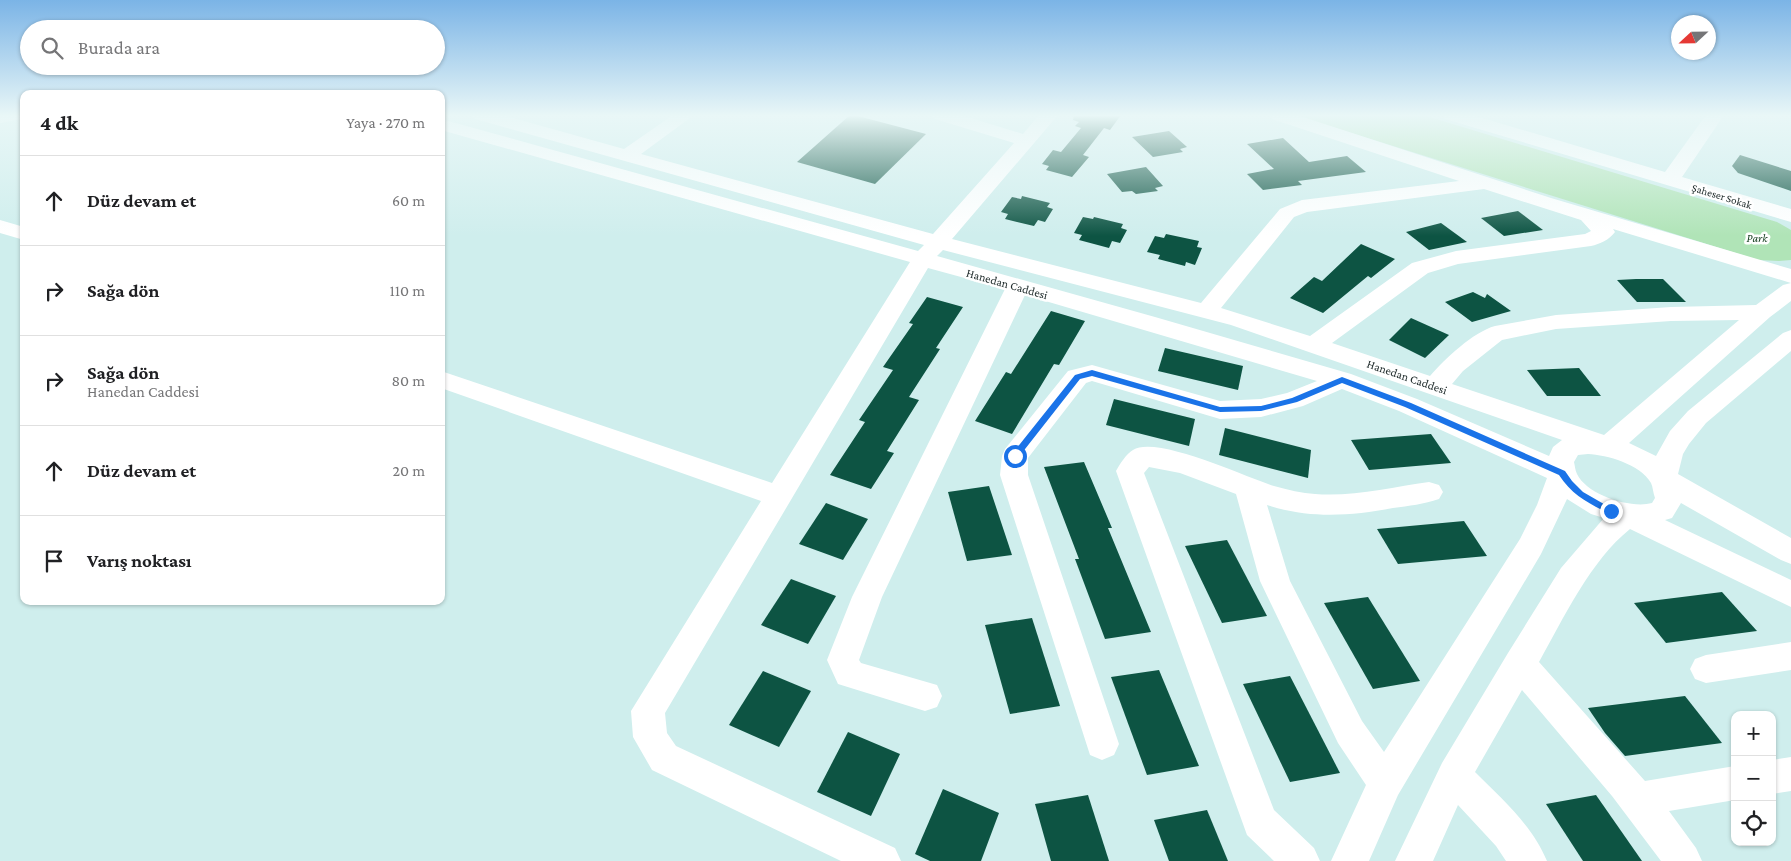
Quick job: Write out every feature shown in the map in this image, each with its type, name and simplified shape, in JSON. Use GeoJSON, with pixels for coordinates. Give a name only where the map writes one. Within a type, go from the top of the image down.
{"type":"FeatureCollection","features":[{"type":"Feature","properties":{"kind":"street","name":"Hanedan Caddesi"},"geometry":{"type":"LineString","coordinates":[[561,155],[930,251],[1239,320],[1436,386],[1640,458],[1663,478],[1730,519],[1791,552]]}},
{"type":"Feature","properties":{"kind":"street","name":"Hanedan Caddesi"},"geometry":{"type":"LineString","coordinates":[[628,155],[930,251],[1017,287],[1148,322],[1342,380],[1408,405],[1562,473]]}},
{"type":"Feature","properties":{"kind":"street"},"geometry":{"type":"LineString","coordinates":[[882,861],[664,758],[650,737],[648,711],[930,251],[1014,155]]}},
{"type":"Feature","properties":{"kind":"street"},"geometry":{"type":"LineString","coordinates":[[1400,155],[1589,216],[1791,276]]}},
{"type":"Feature","properties":{"kind":"street","name":"Şaheser Sokak"},"geometry":{"type":"LineString","coordinates":[[1586,155],[1791,216]]}},
{"type":"Feature","properties":{"kind":"street"},"geometry":{"type":"LineString","coordinates":[[1670,180],[1687,155]]}},
{"type":"Feature","properties":{"kind":"street"},"geometry":{"type":"LineString","coordinates":[[1206,312],[1287,212],[1302,206],[1485,183]]}},
{"type":"Feature","properties":{"kind":"street"},"geometry":{"type":"LineString","coordinates":[[1313,345],[1420,268],[1456,258],[1591,240],[1604,232],[1589,216]]}},
{"type":"Feature","properties":{"kind":"street"},"geometry":{"type":"LineString","coordinates":[[0,226],[20,233]]}},
{"type":"Feature","properties":{"kind":"street"},"geometry":{"type":"LineString","coordinates":[[925,696],[850,674],[842,660],[867,597],[1017,287]]}},
{"type":"Feature","properties":{"kind":"street"},"geometry":{"type":"LineString","coordinates":[[1791,290],[1762,312],[1608,446],[1587,444],[1570,448],[1563,454],[1560,463],[1562,473],[1569,484],[1587,499],[1611,511],[1628,515],[1644,516],[1657,514],[1666,508],[1670,500],[1669,489],[1663,478],[1674,446],[1696,417],[1791,338]]}},
{"type":"Feature","properties":{"kind":"street"},"geometry":{"type":"LineString","coordinates":[[1436,386],[1454,365],[1496,334],[1556,322],[1671,314],[1762,312]]}},
{"type":"Feature","properties":{"kind":"street"},"geometry":{"type":"LineString","coordinates":[[1102,744],[1014,475],[1015,456],[1077,377],[1092,373],[1220,410],[1261,408],[1294,400],[1342,380]]}},
{"type":"Feature","properties":{"kind":"street"},"geometry":{"type":"LineString","coordinates":[[445,380],[779,496]]}},
{"type":"Feature","properties":{"kind":"street"},"geometry":{"type":"LineString","coordinates":[[1301,861],[1260,822],[1130,471],[1142,457],[1157,456],[1223,476],[1266,494],[1300,503],[1331,507],[1429,492]]}},
{"type":"Feature","properties":{"kind":"street"},"geometry":{"type":"LineString","coordinates":[[1350,861],[1385,783],[1530,546],[1550,505],[1562,473]]}},
{"type":"Feature","properties":{"kind":"street"},"geometry":{"type":"LineString","coordinates":[[1248,487],[1275,581],[1350,732],[1385,783]]}},
{"type":"Feature","properties":{"kind":"street"},"geometry":{"type":"LineString","coordinates":[[1628,515],[1791,594]]}},
{"type":"Feature","properties":{"kind":"street"},"geometry":{"type":"LineString","coordinates":[[1414,861],[1454,775],[1519,663],[1572,577],[1609,530],[1628,515]]}},
{"type":"Feature","properties":{"kind":"street"},"geometry":{"type":"LineString","coordinates":[[1706,669],[1791,656]]}},
{"type":"Feature","properties":{"kind":"street"},"geometry":{"type":"LineString","coordinates":[[1519,663],[1604,756],[1683,861]]}},
{"type":"Feature","properties":{"kind":"street"},"geometry":{"type":"LineString","coordinates":[[1776,776],[1791,774]]}},
{"type":"Feature","properties":{"kind":"street"},"geometry":{"type":"LineString","coordinates":[[1454,775],[1509,833],[1528,861]]}},
{"type":"Feature","properties":{"kind":"street"},"geometry":{"type":"LineString","coordinates":[[1638,799],[1731,784]]}},
{"type":"Feature","properties":{"kind":"green space","name":"Park"},"geometry":{"type":"Polygon","coordinates":[[[1423,155],[1556,155],[1777,222],[1791,230],[1791,260],[1758,260],[1423,155]]]}},
{"type":"Feature","properties":{"kind":"building"},"geometry":{"type":"Polygon","coordinates":[[[805,155],[904,155],[875,184],[797,162],[805,155]]]}},
{"type":"Feature","properties":{"kind":"building"},"geometry":{"type":"Polygon","coordinates":[[[1049,155],[1084,155],[1089,157],[1072,177],[1046,170],[1049,166],[1042,164],[1049,155]]]}},
{"type":"Feature","properties":{"kind":"building"},"geometry":{"type":"Polygon","coordinates":[[[1259,155],[1302,155],[1309,162],[1347,156],[1366,172],[1298,181],[1302,185],[1263,190],[1247,174],[1274,169],[1259,155]]]}},
{"type":"Feature","properties":{"kind":"building"},"geometry":{"type":"Polygon","coordinates":[[[1741,155],[1791,171],[1791,191],[1738,173],[1732,166],[1741,155]]]}},
{"type":"Feature","properties":{"kind":"building"},"geometry":{"type":"Polygon","coordinates":[[[1146,167],[1163,186],[1155,188],[1158,191],[1136,194],[1132,191],[1122,192],[1107,174],[1146,167]]]}},
{"type":"Feature","properties":{"kind":"building"},"geometry":{"type":"Polygon","coordinates":[[[1022,196],[1050,203],[1047,207],[1053,209],[1045,222],[1038,220],[1034,226],[1005,219],[1008,214],[1001,212],[1012,197],[1021,199],[1022,196]]]}},
{"type":"Feature","properties":{"kind":"building"},"geometry":{"type":"Polygon","coordinates":[[[1518,211],[1543,230],[1504,236],[1481,218],[1518,211]]]}},
{"type":"Feature","properties":{"kind":"building"},"geometry":{"type":"Polygon","coordinates":[[[1083,217],[1093,219],[1094,217],[1123,224],[1121,228],[1127,230],[1120,243],[1112,241],[1109,248],[1079,240],[1082,235],[1074,233],[1083,217]]]}},
{"type":"Feature","properties":{"kind":"building"},"geometry":{"type":"Polygon","coordinates":[[[1441,223],[1467,242],[1429,250],[1406,232],[1441,223]]]}},
{"type":"Feature","properties":{"kind":"building"},"geometry":{"type":"Polygon","coordinates":[[[1166,234],[1199,241],[1197,247],[1202,248],[1195,265],[1186,262],[1185,266],[1158,259],[1160,255],[1147,252],[1155,236],[1164,238],[1166,234]]]}},
{"type":"Feature","properties":{"kind":"building"},"geometry":{"type":"Polygon","coordinates":[[[1361,244],[1395,259],[1371,278],[1368,276],[1323,313],[1290,298],[1314,277],[1322,281],[1361,244]]]}},
{"type":"Feature","properties":{"kind":"building"},"geometry":{"type":"Polygon","coordinates":[[[1663,279],[1686,302],[1637,302],[1617,280],[1663,279]]]}},
{"type":"Feature","properties":{"kind":"building"},"geometry":{"type":"Polygon","coordinates":[[[1473,292],[1485,298],[1487,294],[1511,311],[1472,322],[1445,302],[1473,292]]]}},
{"type":"Feature","properties":{"kind":"building"},"geometry":{"type":"Polygon","coordinates":[[[927,297],[963,307],[936,348],[940,349],[909,397],[919,400],[887,451],[894,453],[871,489],[830,475],[865,422],[859,420],[893,370],[883,367],[913,324],[909,323],[927,297]]]}},
{"type":"Feature","properties":{"kind":"building"},"geometry":{"type":"Polygon","coordinates":[[[1051,311],[1085,321],[1059,365],[1054,364],[1012,434],[975,421],[1006,372],[1011,374],[1051,311]]]}},
{"type":"Feature","properties":{"kind":"building"},"geometry":{"type":"Polygon","coordinates":[[[1411,318],[1449,335],[1425,358],[1389,340],[1411,318]]]}},
{"type":"Feature","properties":{"kind":"building"},"geometry":{"type":"Polygon","coordinates":[[[1165,348],[1243,366],[1238,390],[1158,371],[1165,348]]]}},
{"type":"Feature","properties":{"kind":"building"},"geometry":{"type":"Polygon","coordinates":[[[1579,368],[1601,396],[1547,396],[1527,370],[1579,368]]]}},
{"type":"Feature","properties":{"kind":"building"},"geometry":{"type":"Polygon","coordinates":[[[1114,399],[1195,419],[1189,446],[1106,425],[1114,399]]]}},
{"type":"Feature","properties":{"kind":"building"},"geometry":{"type":"Polygon","coordinates":[[[1225,428],[1311,450],[1308,478],[1219,455],[1225,428]]]}},
{"type":"Feature","properties":{"kind":"building"},"geometry":{"type":"Polygon","coordinates":[[[1431,434],[1451,463],[1369,470],[1351,440],[1431,434]]]}},
{"type":"Feature","properties":{"kind":"building"},"geometry":{"type":"Polygon","coordinates":[[[1084,462],[1112,528],[1108,528],[1151,632],[1105,639],[1075,559],[1079,559],[1044,467],[1084,462]]]}},
{"type":"Feature","properties":{"kind":"building"},"geometry":{"type":"Polygon","coordinates":[[[989,486],[1012,555],[967,561],[948,492],[989,486]]]}},
{"type":"Feature","properties":{"kind":"building"},"geometry":{"type":"Polygon","coordinates":[[[826,503],[868,519],[843,560],[799,544],[826,503]]]}},
{"type":"Feature","properties":{"kind":"building"},"geometry":{"type":"Polygon","coordinates":[[[1464,521],[1487,556],[1398,564],[1377,529],[1464,521]]]}},
{"type":"Feature","properties":{"kind":"building"},"geometry":{"type":"Polygon","coordinates":[[[1227,540],[1267,616],[1222,623],[1185,546],[1227,540]]]}},
{"type":"Feature","properties":{"kind":"building"},"geometry":{"type":"Polygon","coordinates":[[[791,579],[836,596],[808,644],[761,625],[791,579]]]}},
{"type":"Feature","properties":{"kind":"building"},"geometry":{"type":"Polygon","coordinates":[[[1722,592],[1757,631],[1666,643],[1634,603],[1722,592]]]}},
{"type":"Feature","properties":{"kind":"building"},"geometry":{"type":"Polygon","coordinates":[[[1368,597],[1420,681],[1373,689],[1324,603],[1368,597]]]}},
{"type":"Feature","properties":{"kind":"building"},"geometry":{"type":"Polygon","coordinates":[[[1032,618],[1060,706],[1010,714],[985,625],[1032,618]]]}},
{"type":"Feature","properties":{"kind":"building"},"geometry":{"type":"Polygon","coordinates":[[[1159,670],[1199,766],[1147,775],[1111,677],[1159,670]]]}},
{"type":"Feature","properties":{"kind":"building"},"geometry":{"type":"Polygon","coordinates":[[[763,671],[811,691],[779,747],[729,725],[763,671]]]}},
{"type":"Feature","properties":{"kind":"building"},"geometry":{"type":"Polygon","coordinates":[[[1290,676],[1340,773],[1290,782],[1243,684],[1290,676]]]}},
{"type":"Feature","properties":{"kind":"building"},"geometry":{"type":"Polygon","coordinates":[[[1685,696],[1722,743],[1625,756],[1605,733],[1588,708],[1685,696]]]}},
{"type":"Feature","properties":{"kind":"building"},"geometry":{"type":"Polygon","coordinates":[[[848,732],[900,754],[871,816],[817,792],[848,732]]]}},
{"type":"Feature","properties":{"kind":"building"},"geometry":{"type":"Polygon","coordinates":[[[943,789],[999,813],[981,861],[930,861],[915,854],[943,789]]]}},
{"type":"Feature","properties":{"kind":"building"},"geometry":{"type":"Polygon","coordinates":[[[1088,795],[1109,861],[1051,861],[1035,804],[1088,795]]]}},
{"type":"Feature","properties":{"kind":"building"},"geometry":{"type":"Polygon","coordinates":[[[1596,795],[1642,861],[1583,861],[1546,804],[1596,795]]]}},
{"type":"Feature","properties":{"kind":"building"},"geometry":{"type":"Polygon","coordinates":[[[1207,810],[1228,861],[1169,861],[1154,820],[1207,810]]]}},
{"type":"Feature","properties":{"kind":"route"},"geometry":{"type":"LineString","coordinates":[[1015,456],[1077,377],[1092,373],[1220,410],[1261,408],[1294,400],[1342,380],[1408,405],[1562,473],[1569,484],[1580,494],[1595,504],[1611,511]]}}]}
